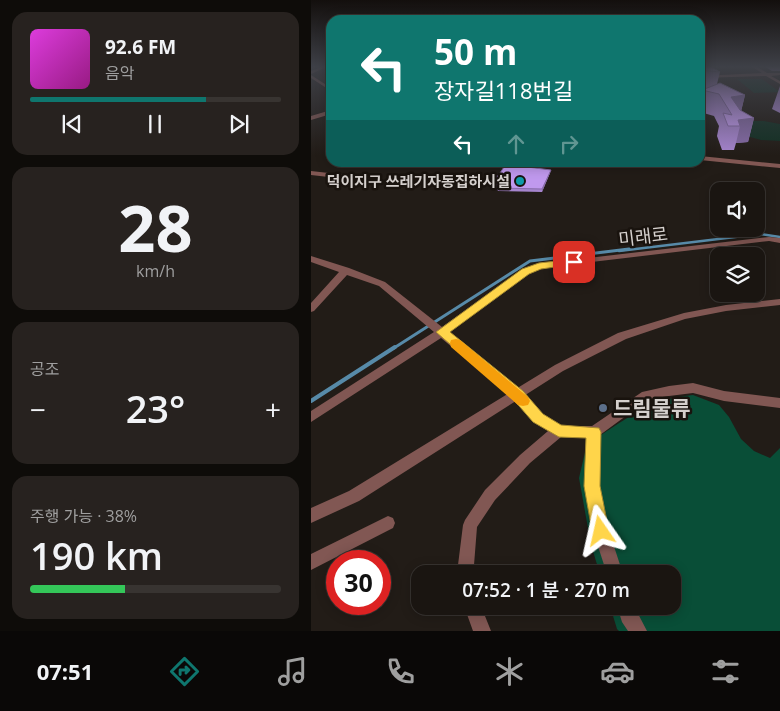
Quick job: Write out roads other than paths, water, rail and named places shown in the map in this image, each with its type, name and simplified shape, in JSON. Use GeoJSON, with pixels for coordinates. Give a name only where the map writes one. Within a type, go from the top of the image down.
{"type":"FeatureCollection","features":[{"type":"Feature","properties":{"kind":"street"},"geometry":{"type":"LineString","coordinates":[[311,118],[326,114]]}},
{"type":"Feature","properties":{"kind":"street"},"geometry":{"type":"LineString","coordinates":[[705,158],[780,166]]}},
{"type":"Feature","properties":{"kind":"street"},"geometry":{"type":"LineString","coordinates":[[311,173],[373,180]]}},
{"type":"Feature","properties":{"kind":"street","name":"미래로"},"geometry":{"type":"LineString","coordinates":[[311,417],[525,272],[539,266],[769,239],[780,241]]}},
{"type":"Feature","properties":{"kind":"street"},"geometry":{"type":"LineString","coordinates":[[311,259],[382,284],[518,395],[538,418],[559,431],[594,432],[646,396],[669,391],[693,388],[724,396],[780,403]]}},
{"type":"Feature","properties":{"kind":"street"},"geometry":{"type":"LineString","coordinates":[[311,309],[346,270]]}},
{"type":"Feature","properties":{"kind":"street"},"geometry":{"type":"LineString","coordinates":[[311,516],[354,496],[559,368],[622,336],[684,316],[727,308],[780,302]]}},
{"type":"Feature","properties":{"kind":"street"},"geometry":{"type":"LineString","coordinates":[[468,565],[469,525],[490,495],[525,459],[559,431]]}},
{"type":"Feature","properties":{"kind":"street"},"geometry":{"type":"LineString","coordinates":[[594,432],[592,486],[601,531],[612,565]]}},
{"type":"Feature","properties":{"kind":"street"},"geometry":{"type":"LineString","coordinates":[[311,562],[388,522]]}},
{"type":"Feature","properties":{"kind":"street"},"geometry":{"type":"LineString","coordinates":[[476,615],[482,631]]}},
{"type":"Feature","properties":{"kind":"street"},"geometry":{"type":"LineString","coordinates":[[629,615],[638,631]]}},
{"type":"Feature","properties":{"kind":"waterway"},"geometry":{"type":"LineString","coordinates":[[619,251],[760,234],[780,237]]}},
{"type":"Feature","properties":{"kind":"waterway"},"geometry":{"type":"LineString","coordinates":[[394,348],[530,261],[629,249]]}},
{"type":"Feature","properties":{"kind":"waterway"},"geometry":{"type":"LineString","coordinates":[[311,401],[395,347]]}},
{"type":"Feature","properties":{"kind":"place","name":"덕이지구 쓰레기자동집하시설"},"geometry":{"type":"Point","coordinates":[520,181]}},
{"type":"Feature","properties":{"kind":"place","name":"드림물류"},"geometry":{"type":"Point","coordinates":[603,408]}}]}
